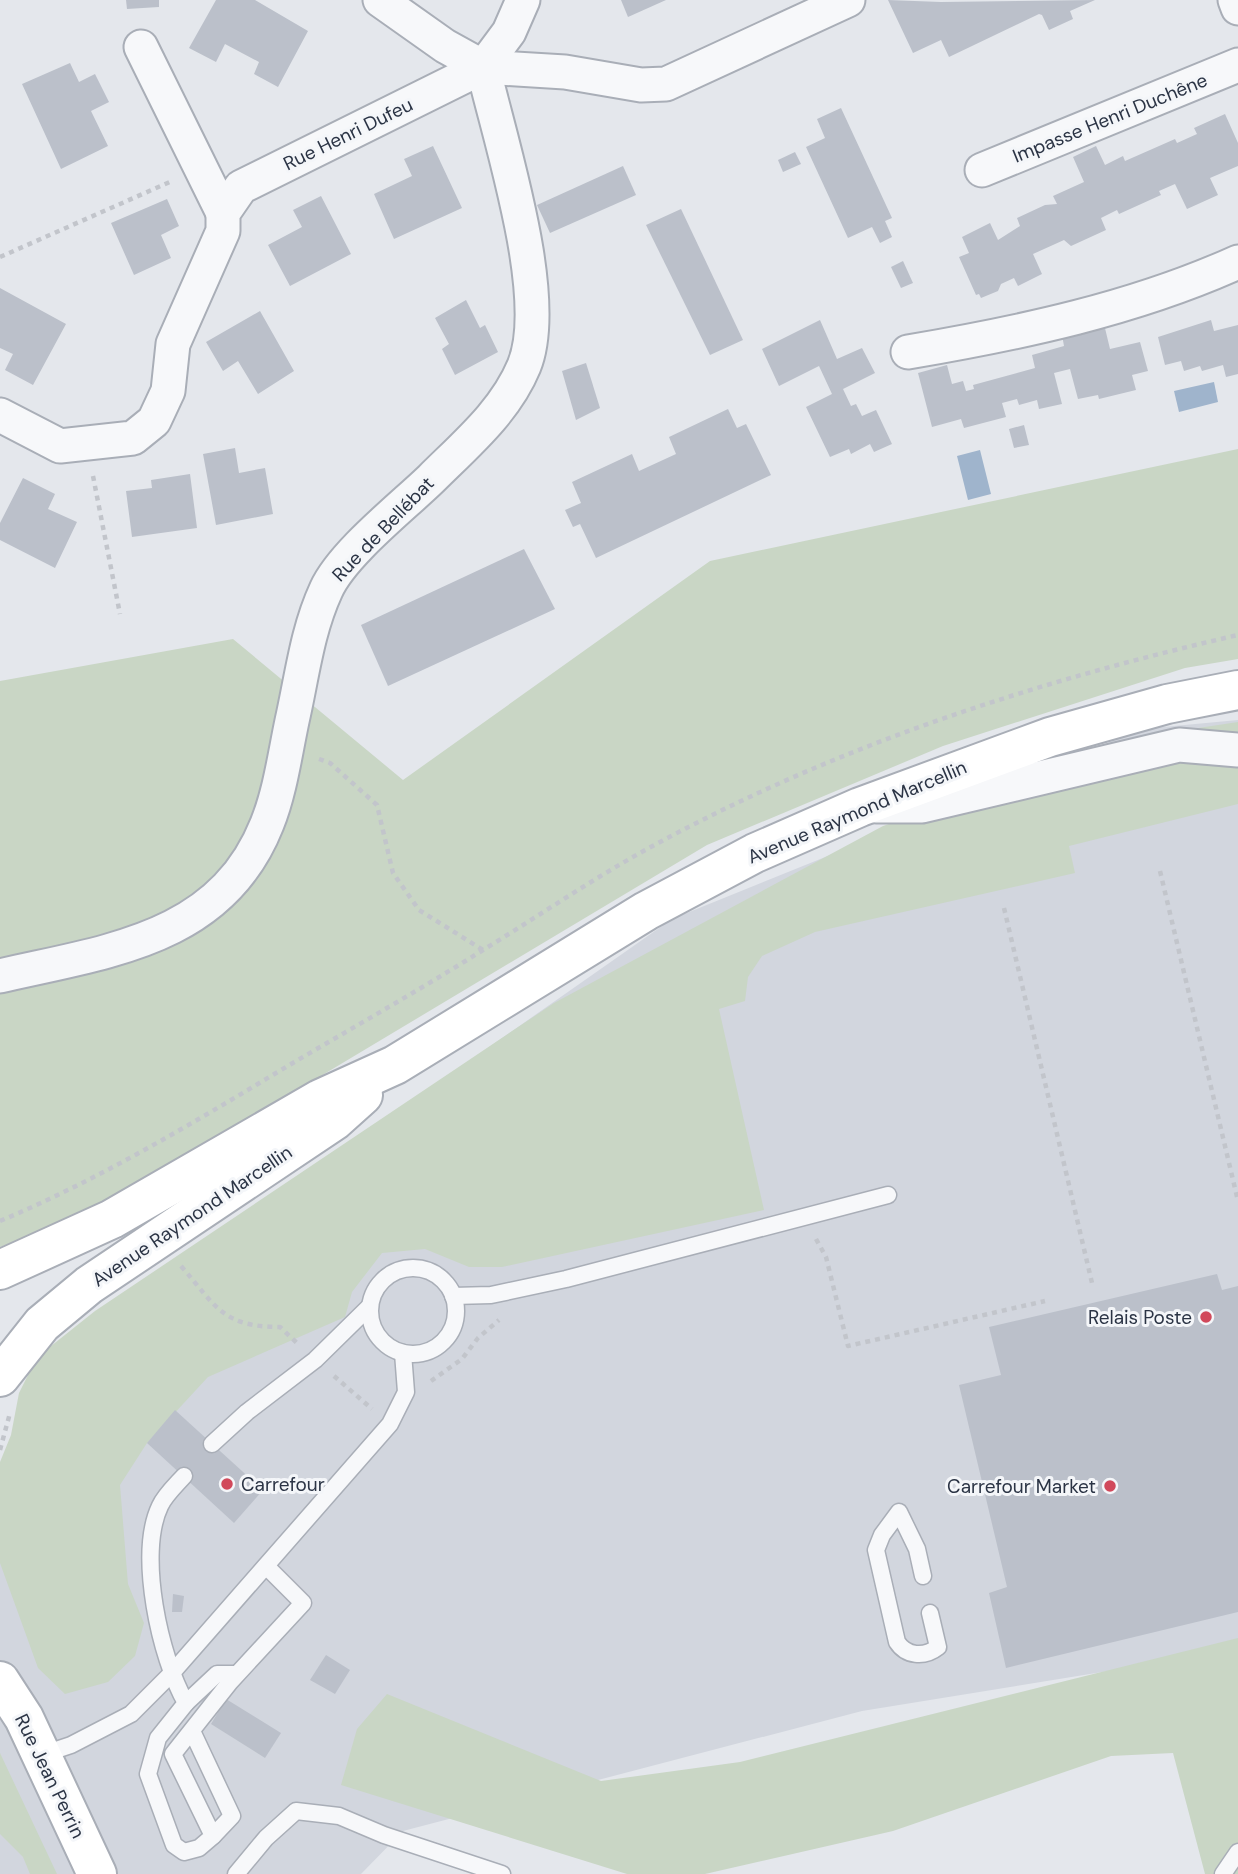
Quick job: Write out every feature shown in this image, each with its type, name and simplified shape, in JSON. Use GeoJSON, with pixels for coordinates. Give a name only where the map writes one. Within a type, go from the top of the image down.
{"type":"FeatureCollection","features":[{"type":"Feature","properties":{"kind":"main road","name":"Avenue Raymond Marcellin"},"geometry":{"type":"LineString","coordinates":[[0,1270],[112,1220],[320,1099],[395,1065],[646,911],[755,853],[860,807],[1050,737],[1167,704],[1238,690]]}},
{"type":"Feature","properties":{"kind":"main road","name":"Avenue Raymond Marcellin"},"geometry":{"type":"LineString","coordinates":[[0,1377],[41,1324],[89,1285],[334,1121],[395,1065]]}},
{"type":"Feature","properties":{"kind":"main road"},"geometry":{"type":"LineString","coordinates":[[0,1652],[24,1718]]}},
{"type":"Feature","properties":{"kind":"main road","name":"Rue Jean Perrin"},"geometry":{"type":"LineString","coordinates":[[0,1681],[24,1718],[97,1874]]}},
{"type":"Feature","properties":{"kind":"street"},"geometry":{"type":"LineString","coordinates":[[380,0],[445,46],[483,67],[565,72],[641,85],[666,84],[848,0]]}},
{"type":"Feature","properties":{"kind":"street"},"geometry":{"type":"LineString","coordinates":[[483,67],[509,32],[523,0]]}},
{"type":"Feature","properties":{"kind":"street"},"geometry":{"type":"LineString","coordinates":[[1235,0],[1238,8]]}},
{"type":"Feature","properties":{"kind":"street"},"geometry":{"type":"LineString","coordinates":[[141,47],[223,213]]}},
{"type":"Feature","properties":{"kind":"street","name":"Impasse Henri Duchêne"},"geometry":{"type":"LineString","coordinates":[[982,170],[1238,65]]}},
{"type":"Feature","properties":{"kind":"street","name":"Rue Henri Dufeu"},"geometry":{"type":"LineString","coordinates":[[0,415],[60,446],[133,438],[154,421],[168,391],[173,344],[223,231],[223,213],[241,187],[483,67]]}},
{"type":"Feature","properties":{"kind":"street","name":"Rue de Bellébat"},"geometry":{"type":"LineString","coordinates":[[0,976],[139,943],[195,913],[219,897],[240,876],[268,821],[310,633],[327,587],[344,565],[489,422],[510,393],[525,365],[533,306],[528,260],[483,67]]}},
{"type":"Feature","properties":{"kind":"street"},"geometry":{"type":"LineString","coordinates":[[908,352],[998,337],[1115,306],[1204,278],[1238,262]]}},
{"type":"Feature","properties":{"kind":"street"},"geometry":{"type":"LineString","coordinates":[[860,807],[922,806],[1179,746],[1238,750]]}},
{"type":"Feature","properties":{"kind":"lane"},"geometry":{"type":"LineString","coordinates":[[453,1296],[491,1295],[565,1279],[888,1195]]}},
{"type":"Feature","properties":{"kind":"lane"},"geometry":{"type":"LineString","coordinates":[[212,1444],[247,1412],[316,1360],[370,1306],[380,1283],[400,1269],[416,1268],[432,1272],[446,1282],[453,1296],[456,1312],[453,1326],[445,1340],[418,1354],[404,1353],[384,1344],[372,1327],[370,1306]]}},
{"type":"Feature","properties":{"kind":"lane"},"geometry":{"type":"LineString","coordinates":[[41,1755],[71,1745],[131,1714],[171,1674],[390,1424],[407,1392],[404,1353]]}},
{"type":"Feature","properties":{"kind":"lane"},"geometry":{"type":"LineString","coordinates":[[184,1476],[161,1505],[152,1533],[154,1605],[171,1674],[186,1703]]}},
{"type":"Feature","properties":{"kind":"lane"},"geometry":{"type":"LineString","coordinates":[[923,1576],[917,1549],[899,1512],[882,1535],[876,1550],[897,1642],[903,1651],[913,1655],[933,1651],[938,1647],[930,1613]]}},
{"type":"Feature","properties":{"kind":"lane"},"geometry":{"type":"LineString","coordinates":[[213,1836],[173,1754],[236,1674],[303,1603],[266,1566]]}},
{"type":"Feature","properties":{"kind":"lane"},"geometry":{"type":"LineString","coordinates":[[192,1731],[232,1816],[199,1848],[184,1852],[174,1845],[148,1773],[159,1738],[186,1703],[217,1674],[236,1674]]}},
{"type":"Feature","properties":{"kind":"lane"},"geometry":{"type":"LineString","coordinates":[[236,1874],[266,1838],[296,1811],[339,1816],[502,1874]]}},
{"type":"Feature","properties":{"kind":"lane"},"geometry":{"type":"LineString","coordinates":[[1223,1874],[1238,1852]]}},
{"type":"Feature","properties":{"kind":"path"},"geometry":{"type":"LineString","coordinates":[[0,257],[202,168]]}},
{"type":"Feature","properties":{"kind":"path"},"geometry":{"type":"LineString","coordinates":[[87,444],[120,614]]}},
{"type":"Feature","properties":{"kind":"path"},"geometry":{"type":"LineString","coordinates":[[0,1222],[82,1185],[156,1143],[483,950],[576,889],[662,841],[831,762],[930,721],[1019,691],[1238,635]]}},
{"type":"Feature","properties":{"kind":"path"},"geometry":{"type":"LineString","coordinates":[[285,748],[330,763],[377,805],[393,873],[419,910],[483,950]]}},
{"type":"Feature","properties":{"kind":"path"},"geometry":{"type":"LineString","coordinates":[[1160,871],[1238,1201]]}},
{"type":"Feature","properties":{"kind":"path"},"geometry":{"type":"LineString","coordinates":[[1004,908],[1092,1283]]}},
{"type":"Feature","properties":{"kind":"path"},"geometry":{"type":"LineString","coordinates":[[812,1236],[826,1257],[848,1346],[1045,1301]]}},
{"type":"Feature","properties":{"kind":"path"},"geometry":{"type":"LineString","coordinates":[[171,1260],[180,1265],[229,1319],[251,1327],[280,1327],[390,1424]]}},
{"type":"Feature","properties":{"kind":"path"},"geometry":{"type":"LineString","coordinates":[[428,1392],[437,1375],[462,1359],[478,1338],[502,1317]]}},
{"type":"Feature","properties":{"kind":"shaded area"},"geometry":{"type":"Polygon","coordinates":[[[1238,720],[1238,1650],[862,1711],[403,1831],[361,1874],[0,1874],[0,1524],[244,1219],[672,919],[1142,729],[1238,720]]]}},
{"type":"Feature","properties":{"kind":"green space"},"geometry":{"type":"Polygon","coordinates":[[[1238,449],[1238,659],[1185,668],[943,746],[707,845],[90,1214],[0,1247],[0,681],[233,639],[403,780],[710,561],[1238,449]]]}},
{"type":"Feature","properties":{"kind":"green space"},"geometry":{"type":"Polygon","coordinates":[[[1238,722],[1238,804],[1069,846],[1075,873],[815,932],[762,956],[748,977],[745,1001],[719,1009],[764,1210],[502,1267],[469,1267],[425,1249],[382,1253],[352,1292],[345,1317],[208,1377],[147,1443],[120,1485],[128,1584],[144,1623],[135,1656],[108,1682],[65,1694],[38,1668],[0,1563],[0,1462],[11,1435],[19,1393],[31,1369],[46,1350],[95,1311],[554,1003],[883,826],[1152,735],[1238,722]]]}},
{"type":"Feature","properties":{"kind":"green space"},"geometry":{"type":"Polygon","coordinates":[[[1238,1638],[1238,1874],[1205,1874],[1173,1753],[1111,1756],[893,1831],[705,1874],[627,1874],[341,1785],[357,1729],[387,1694],[601,1781],[740,1762],[1238,1638]]]}},
{"type":"Feature","properties":{"kind":"green space"},"geometry":{"type":"Polygon","coordinates":[[[0,1753],[57,1874],[30,1874],[23,1857],[0,1834],[0,1753]]]}},
{"type":"Feature","properties":{"kind":"water"},"geometry":{"type":"Polygon","coordinates":[[[1214,382],[1218,402],[1179,412],[1174,391],[1214,382]]]}},
{"type":"Feature","properties":{"kind":"water"},"geometry":{"type":"Polygon","coordinates":[[[980,450],[991,494],[968,500],[957,456],[980,450]]]}},
{"type":"Feature","properties":{"kind":"building"},"geometry":{"type":"Polygon","coordinates":[[[126,0],[159,0],[159,7],[127,9],[126,0]]]}},
{"type":"Feature","properties":{"kind":"building"},"geometry":{"type":"Polygon","coordinates":[[[216,0],[255,0],[308,31],[278,87],[254,74],[259,62],[225,44],[216,62],[189,48],[216,0]]]}},
{"type":"Feature","properties":{"kind":"building"},"geometry":{"type":"Polygon","coordinates":[[[621,0],[666,0],[628,17],[621,0]]]}},
{"type":"Feature","properties":{"kind":"building"},"geometry":{"type":"Polygon","coordinates":[[[888,0],[1095,0],[1070,11],[1073,19],[1049,30],[1039,14],[949,57],[941,40],[913,53],[888,0]]]}},
{"type":"Feature","properties":{"kind":"building"},"geometry":{"type":"Polygon","coordinates":[[[70,63],[79,82],[95,74],[109,102],[91,111],[108,146],[61,169],[22,84],[70,63]]]}},
{"type":"Feature","properties":{"kind":"building"},"geometry":{"type":"Polygon","coordinates":[[[841,108],[892,218],[885,221],[892,237],[880,243],[872,227],[848,238],[806,147],[825,138],[817,119],[841,108]]]}},
{"type":"Feature","properties":{"kind":"building"},"geometry":{"type":"Polygon","coordinates":[[[1225,114],[1238,143],[1238,166],[1210,178],[1218,195],[1187,209],[1175,184],[1159,191],[1161,195],[1119,214],[1117,210],[1101,218],[1106,230],[1071,246],[1064,240],[1033,254],[1042,274],[1018,286],[1014,278],[1001,284],[998,291],[981,298],[979,294],[976,295],[959,257],[969,253],[962,237],[990,223],[998,240],[1020,226],[1017,218],[1045,205],[1057,204],[1053,196],[1084,182],[1073,157],[1096,146],[1105,165],[1123,156],[1125,161],[1175,139],[1177,143],[1197,134],[1194,128],[1225,114]]]}},
{"type":"Feature","properties":{"kind":"building"},"geometry":{"type":"Polygon","coordinates":[[[433,146],[462,208],[394,239],[374,194],[412,176],[404,159],[433,146]]]}},
{"type":"Feature","properties":{"kind":"building"},"geometry":{"type":"Polygon","coordinates":[[[795,152],[801,164],[783,172],[778,160],[795,152]]]}},
{"type":"Feature","properties":{"kind":"building"},"geometry":{"type":"Polygon","coordinates":[[[623,166],[636,195],[550,233],[537,205],[623,166]]]}},
{"type":"Feature","properties":{"kind":"building"},"geometry":{"type":"Polygon","coordinates":[[[321,196],[351,254],[290,286],[268,245],[302,227],[293,210],[321,196]]]}},
{"type":"Feature","properties":{"kind":"building"},"geometry":{"type":"Polygon","coordinates":[[[167,199],[179,226],[161,235],[171,258],[134,275],[111,223],[167,199]]]}},
{"type":"Feature","properties":{"kind":"building"},"geometry":{"type":"Polygon","coordinates":[[[681,209],[743,340],[710,355],[646,225],[681,209]]]}},
{"type":"Feature","properties":{"kind":"building"},"geometry":{"type":"Polygon","coordinates":[[[903,261],[913,283],[901,288],[891,267],[903,261]]]}},
{"type":"Feature","properties":{"kind":"building"},"geometry":{"type":"Polygon","coordinates":[[[0,288],[66,324],[33,385],[5,370],[13,354],[0,348],[0,288]]]}},
{"type":"Feature","properties":{"kind":"building"},"geometry":{"type":"Polygon","coordinates":[[[466,300],[480,328],[485,325],[498,352],[455,375],[442,349],[449,344],[435,318],[466,300]]]}},
{"type":"Feature","properties":{"kind":"building"},"geometry":{"type":"Polygon","coordinates":[[[260,311],[294,371],[258,394],[238,361],[223,371],[206,342],[260,311]]]}},
{"type":"Feature","properties":{"kind":"building"},"geometry":{"type":"Polygon","coordinates":[[[820,320],[837,359],[862,348],[875,373],[843,389],[851,406],[856,404],[862,416],[876,410],[892,444],[874,452],[870,444],[851,454],[849,449],[830,457],[806,407],[832,394],[819,366],[779,386],[762,349],[820,320]]]}},
{"type":"Feature","properties":{"kind":"building"},"geometry":{"type":"Polygon","coordinates":[[[1211,320],[1214,331],[1238,325],[1238,374],[1226,377],[1223,365],[1202,371],[1200,366],[1184,371],[1181,361],[1165,365],[1158,337],[1211,320]]]}},
{"type":"Feature","properties":{"kind":"building"},"geometry":{"type":"Polygon","coordinates":[[[1104,324],[1110,349],[1140,342],[1148,371],[1132,375],[1136,390],[1099,399],[1098,395],[1078,399],[1070,369],[1054,373],[1062,404],[1039,409],[1037,400],[1019,405],[1017,399],[1002,403],[1006,417],[964,428],[961,419],[932,427],[918,373],[947,365],[952,384],[963,381],[966,391],[974,389],[973,385],[1035,368],[1032,355],[1064,346],[1062,335],[1104,324]]]}},
{"type":"Feature","properties":{"kind":"building"},"geometry":{"type":"Polygon","coordinates":[[[586,363],[600,408],[576,420],[562,371],[586,363]]]}},
{"type":"Feature","properties":{"kind":"building"},"geometry":{"type":"Polygon","coordinates":[[[728,409],[737,428],[746,424],[771,475],[596,558],[580,524],[573,527],[565,510],[581,503],[572,482],[632,454],[639,471],[676,454],[669,437],[728,409]]]}},
{"type":"Feature","properties":{"kind":"building"},"geometry":{"type":"Polygon","coordinates":[[[1024,425],[1029,445],[1014,448],[1009,429],[1024,425]]]}},
{"type":"Feature","properties":{"kind":"building"},"geometry":{"type":"Polygon","coordinates":[[[235,448],[239,473],[265,468],[273,514],[216,525],[203,454],[235,448]]]}},
{"type":"Feature","properties":{"kind":"building"},"geometry":{"type":"Polygon","coordinates":[[[190,474],[197,528],[132,537],[126,491],[152,488],[151,480],[190,474]]]}},
{"type":"Feature","properties":{"kind":"building"},"geometry":{"type":"Polygon","coordinates":[[[23,478],[55,494],[48,509],[77,522],[55,568],[0,540],[0,523],[23,478]]]}},
{"type":"Feature","properties":{"kind":"building"},"geometry":{"type":"Polygon","coordinates":[[[524,549],[555,609],[388,686],[361,625],[524,549]]]}},
{"type":"Feature","properties":{"kind":"building","name":"Carrefour Market"},"geometry":{"type":"Polygon","coordinates":[[[1217,1274],[1222,1290],[1238,1286],[1238,1612],[1006,1668],[989,1593],[1007,1587],[959,1385],[1001,1375],[989,1327],[1217,1274]]]}},
{"type":"Feature","properties":{"kind":"building"},"geometry":{"type":"Polygon","coordinates":[[[175,1410],[263,1490],[234,1523],[147,1443],[175,1410]]]}},
{"type":"Feature","properties":{"kind":"building"},"geometry":{"type":"Polygon","coordinates":[[[173,1594],[184,1596],[182,1612],[172,1612],[173,1594]]]}},
{"type":"Feature","properties":{"kind":"building"},"geometry":{"type":"Polygon","coordinates":[[[326,1655],[350,1670],[335,1694],[310,1680],[326,1655]]]}},
{"type":"Feature","properties":{"kind":"building"},"geometry":{"type":"Polygon","coordinates":[[[226,1699],[281,1733],[265,1758],[211,1724],[226,1699]]]}},
{"type":"Feature","properties":{"kind":"place","name":"Relais Poste"},"geometry":{"type":"Point","coordinates":[1206,1317]}},
{"type":"Feature","properties":{"kind":"place","name":"Carrefour"},"geometry":{"type":"Point","coordinates":[227,1484]}},
{"type":"Feature","properties":{"kind":"place","name":"Carrefour Market"},"geometry":{"type":"Point","coordinates":[1110,1486]}}]}
